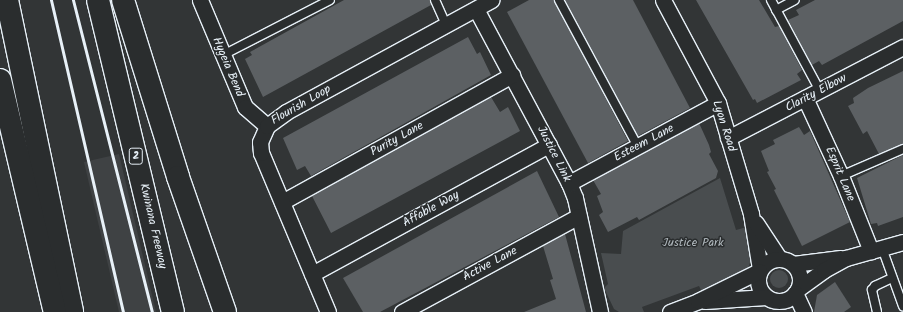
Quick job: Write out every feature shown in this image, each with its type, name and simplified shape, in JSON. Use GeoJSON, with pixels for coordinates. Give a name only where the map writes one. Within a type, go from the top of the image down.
{"type":"FeatureCollection","features":[{"type":"Feature","properties":{"kind":"highway"},"geometry":{"type":"LineString","coordinates":[[7,0],[72,312]]}},
{"type":"Feature","properties":{"kind":"highway","name":"Kwinana Freeway"},"geometry":{"type":"LineString","coordinates":[[98,0],[173,312]]}},
{"type":"Feature","properties":{"kind":"highway"},"geometry":{"type":"LineString","coordinates":[[123,0],[178,177],[225,312]]}},
{"type":"Feature","properties":{"kind":"highway"},"geometry":{"type":"LineString","coordinates":[[0,80],[55,312]]}},
{"type":"Feature","properties":{"kind":"street","name":"Hygeia Bend"},"geometry":{"type":"LineString","coordinates":[[200,0],[245,107],[266,126]]}},
{"type":"Feature","properties":{"kind":"street","name":"Flourish Loop"},"geometry":{"type":"LineString","coordinates":[[328,312],[261,152],[260,142],[266,126],[286,112],[491,0]]}},
{"type":"Feature","properties":{"kind":"street","name":"Lyon Road"},"geometry":{"type":"LineString","coordinates":[[663,0],[718,103],[751,214],[760,270]]}},
{"type":"Feature","properties":{"kind":"street","name":"Justice Link"},"geometry":{"type":"LineString","coordinates":[[476,9],[569,183],[579,216],[600,312]]}},
{"type":"Feature","properties":{"kind":"street","name":"Clarity Elbow"},"geometry":{"type":"LineString","coordinates":[[728,138],[903,47]]}},
{"type":"Feature","properties":{"kind":"street","name":"Purity Lane"},"geometry":{"type":"LineString","coordinates":[[282,202],[512,76]]}},
{"type":"Feature","properties":{"kind":"street","name":"Esprit Lane"},"geometry":{"type":"LineString","coordinates":[[805,98],[877,250]]}},
{"type":"Feature","properties":{"kind":"street","name":"Esteem Lane"},"geometry":{"type":"LineString","coordinates":[[569,183],[718,103]]}},
{"type":"Feature","properties":{"kind":"street","name":"Affable Way"},"geometry":{"type":"LineString","coordinates":[[312,274],[549,145]]}},
{"type":"Feature","properties":{"kind":"street","name":"Lyon Road"},"geometry":{"type":"LineString","coordinates":[[751,214],[779,258]]}},
{"type":"Feature","properties":{"kind":"street","name":"Active Lane"},"geometry":{"type":"LineString","coordinates":[[402,312],[579,216]]}},
{"type":"Feature","properties":{"kind":"street"},"geometry":{"type":"LineString","coordinates":[[672,312],[698,301],[760,270],[768,261],[779,258],[793,264],[846,258],[903,242]]}},
{"type":"Feature","properties":{"kind":"street"},"geometry":{"type":"LineString","coordinates":[[698,301],[785,300],[824,270],[846,258]]}},
{"type":"Feature","properties":{"kind":"street"},"geometry":{"type":"LineString","coordinates":[[793,264],[800,276],[796,291],[804,312]]}},
{"type":"Feature","properties":{"kind":"street"},"geometry":{"type":"LineString","coordinates":[[760,270],[758,285],[784,312]]}},
{"type":"Feature","properties":{"kind":"lane"},"geometry":{"type":"LineString","coordinates":[[223,55],[330,0]]}},
{"type":"Feature","properties":{"kind":"lane"},"geometry":{"type":"LineString","coordinates":[[435,0],[446,25]]}},
{"type":"Feature","properties":{"kind":"lane"},"geometry":{"type":"LineString","coordinates":[[559,0],[638,147]]}},
{"type":"Feature","properties":{"kind":"lane"},"geometry":{"type":"LineString","coordinates":[[771,0],[820,90]]}},
{"type":"Feature","properties":{"kind":"lane"},"geometry":{"type":"LineString","coordinates":[[776,10],[795,0]]}},
{"type":"Feature","properties":{"kind":"lane"},"geometry":{"type":"LineString","coordinates":[[842,176],[903,149]]}},
{"type":"Feature","properties":{"kind":"lane"},"geometry":{"type":"LineString","coordinates":[[877,250],[892,278],[903,306]]}},
{"type":"Feature","properties":{"kind":"lane"},"geometry":{"type":"LineString","coordinates":[[877,312],[872,290],[875,286],[892,278]]}},
{"type":"Feature","properties":{"kind":"shaded area"},"geometry":{"type":"Polygon","coordinates":[[[119,154],[156,312],[119,312],[84,162],[119,154]]]}},
{"type":"Feature","properties":{"kind":"green space","name":"Justice Park"},"geometry":{"type":"Polygon","coordinates":[[[720,178],[736,230],[747,227],[752,256],[748,269],[702,292],[699,286],[642,307],[644,312],[619,312],[614,309],[604,288],[608,284],[601,253],[621,254],[623,231],[720,178]]]}},
{"type":"Feature","properties":{"kind":"green space"},"geometry":{"type":"Polygon","coordinates":[[[775,270],[783,270],[788,275],[786,286],[783,288],[775,288],[770,283],[770,275],[775,270]]]}},
{"type":"Feature","properties":{"kind":"building"},"geometry":{"type":"Polygon","coordinates":[[[344,0],[430,0],[431,5],[263,97],[245,59],[252,55],[250,52],[344,0]]]}},
{"type":"Feature","properties":{"kind":"building"},"geometry":{"type":"Polygon","coordinates":[[[529,0],[554,0],[628,141],[588,163],[507,12],[529,0]]]}},
{"type":"Feature","properties":{"kind":"building"},"geometry":{"type":"Polygon","coordinates":[[[565,0],[633,0],[690,108],[638,136],[565,0]]]}},
{"type":"Feature","properties":{"kind":"building"},"geometry":{"type":"Polygon","coordinates":[[[696,0],[759,0],[775,27],[779,26],[802,70],[797,74],[801,80],[757,103],[755,99],[753,100],[696,0]]]}},
{"type":"Feature","properties":{"kind":"building"},"geometry":{"type":"Polygon","coordinates":[[[815,0],[903,0],[903,21],[822,65],[819,61],[812,65],[788,20],[799,15],[796,10],[815,0]]]}},
{"type":"Feature","properties":{"kind":"building"},"geometry":{"type":"Polygon","coordinates":[[[468,37],[477,54],[480,52],[491,75],[311,176],[305,166],[297,170],[283,138],[468,37]]]}},
{"type":"Feature","properties":{"kind":"building"},"geometry":{"type":"Polygon","coordinates":[[[903,71],[903,144],[879,154],[867,131],[863,134],[848,106],[854,103],[853,98],[868,88],[903,71]]]}},
{"type":"Feature","properties":{"kind":"building"},"geometry":{"type":"Polygon","coordinates":[[[491,97],[500,112],[508,107],[520,131],[331,233],[312,196],[491,97]]]}},
{"type":"Feature","properties":{"kind":"building"},"geometry":{"type":"Polygon","coordinates":[[[699,123],[709,145],[711,152],[709,154],[718,171],[716,178],[639,220],[637,217],[608,232],[599,215],[603,212],[597,196],[601,194],[593,180],[699,123]]]}},
{"type":"Feature","properties":{"kind":"building"},"geometry":{"type":"Polygon","coordinates":[[[799,127],[804,135],[810,131],[850,222],[802,246],[774,190],[776,189],[767,172],[769,171],[761,151],[775,144],[773,140],[799,127]]]}},
{"type":"Feature","properties":{"kind":"building"},"geometry":{"type":"Polygon","coordinates":[[[903,155],[903,217],[878,226],[877,223],[871,224],[857,178],[903,155]]]}},
{"type":"Feature","properties":{"kind":"building"},"geometry":{"type":"Polygon","coordinates":[[[537,171],[559,217],[380,312],[363,312],[343,278],[537,171]]]}},
{"type":"Feature","properties":{"kind":"building"},"geometry":{"type":"Polygon","coordinates":[[[565,234],[586,312],[524,312],[556,299],[550,280],[553,279],[543,246],[565,234]]]}},
{"type":"Feature","properties":{"kind":"building"},"geometry":{"type":"Polygon","coordinates":[[[835,282],[851,307],[844,312],[814,312],[817,295],[835,282]]]}},
{"type":"Feature","properties":{"kind":"railway"},"geometry":{"type":"LineString","coordinates":[[51,0],[123,312]]}},
{"type":"Feature","properties":{"kind":"railway"},"geometry":{"type":"LineString","coordinates":[[73,0],[152,312]]}}]}
